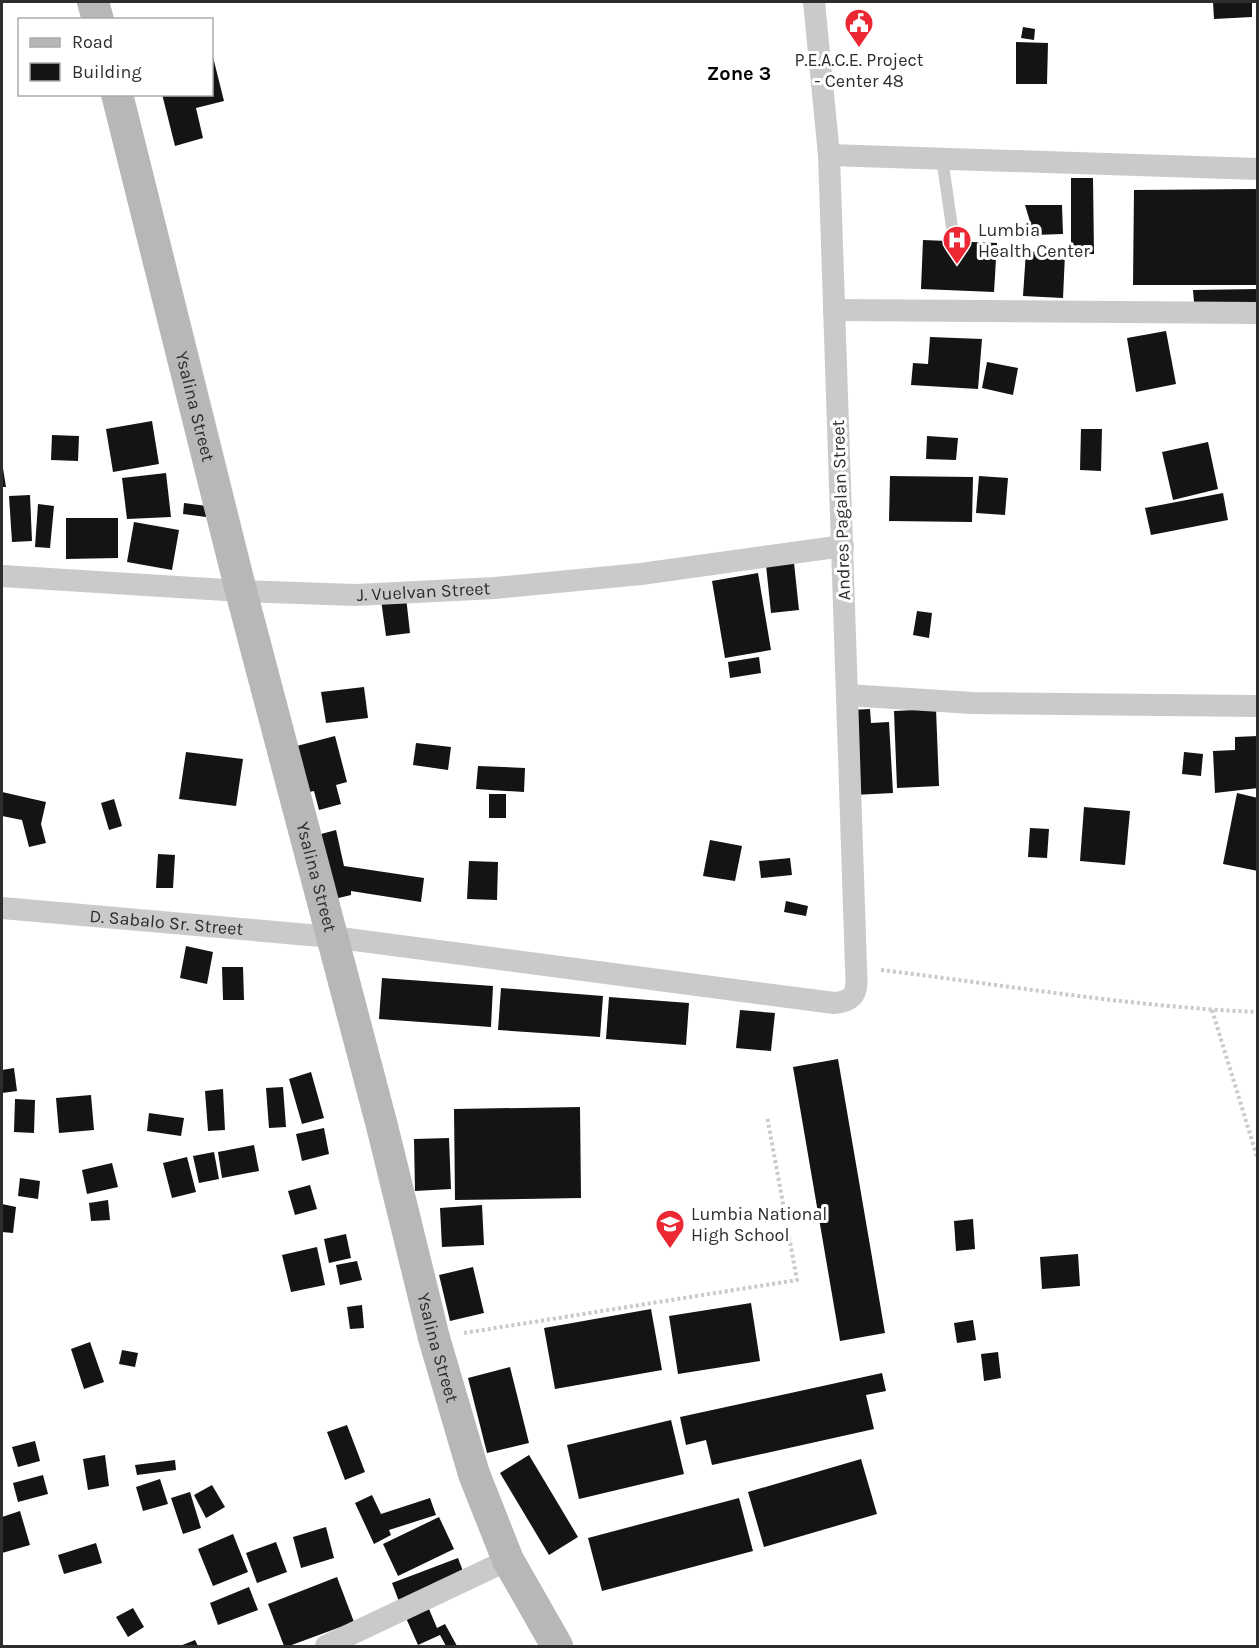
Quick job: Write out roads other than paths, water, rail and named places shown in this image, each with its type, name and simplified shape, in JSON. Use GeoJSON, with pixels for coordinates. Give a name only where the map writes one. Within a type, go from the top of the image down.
{"type":"FeatureCollection","features":[{"type":"Feature","properties":{"kind":"street"},"geometry":{"type":"LineString","coordinates":[[93,2],[97,18]]}},
{"type":"Feature","properties":{"kind":"street","name":"Andres Pagalan Street"},"geometry":{"type":"LineString","coordinates":[[814,2],[829,155],[857,991],[846,1002],[834,1003]]}},
{"type":"Feature","properties":{"kind":"street","name":"Ysalina Street"},"geometry":{"type":"LineString","coordinates":[[117,96],[241,591],[382,1126],[434,1338],[474,1474],[508,1560],[558,1647]]}},
{"type":"Feature","properties":{"kind":"street"},"geometry":{"type":"LineString","coordinates":[[829,155],[1257,169]]}},
{"type":"Feature","properties":{"kind":"street"},"geometry":{"type":"LineString","coordinates":[[834,310],[1257,313]]}},
{"type":"Feature","properties":{"kind":"street","name":"J. Vuelvan Street"},"geometry":{"type":"LineString","coordinates":[[2,576],[241,591],[356,595],[495,588],[641,574],[843,546]]}},
{"type":"Feature","properties":{"kind":"street"},"geometry":{"type":"LineString","coordinates":[[847,695],[972,703],[1257,706]]}},
{"type":"Feature","properties":{"kind":"street","name":"D. Sabalo Sr. Street"},"geometry":{"type":"LineString","coordinates":[[2,908],[332,937],[834,1003]]}},
{"type":"Feature","properties":{"kind":"street"},"geometry":{"type":"LineString","coordinates":[[326,1647],[508,1560]]}},
{"type":"Feature","properties":{"kind":"lane"},"geometry":{"type":"LineString","coordinates":[[942,158],[953,234]]}},
{"type":"Feature","properties":{"kind":"place","name":"P.E.A.C.E. Project - Center 48"},"geometry":{"type":"Point","coordinates":[859,48]}},
{"type":"Feature","properties":{"kind":"place","name":"Lumbia Health Center"},"geometry":{"type":"Point","coordinates":[957,266]}},
{"type":"Feature","properties":{"kind":"place","name":"Lumbia National High School"},"geometry":{"type":"Point","coordinates":[670,1250]}},
{"type":"Feature","properties":{"kind":"district","name":"Zone 3"},"geometry":{"type":"Point","coordinates":[739,73]}}]}
